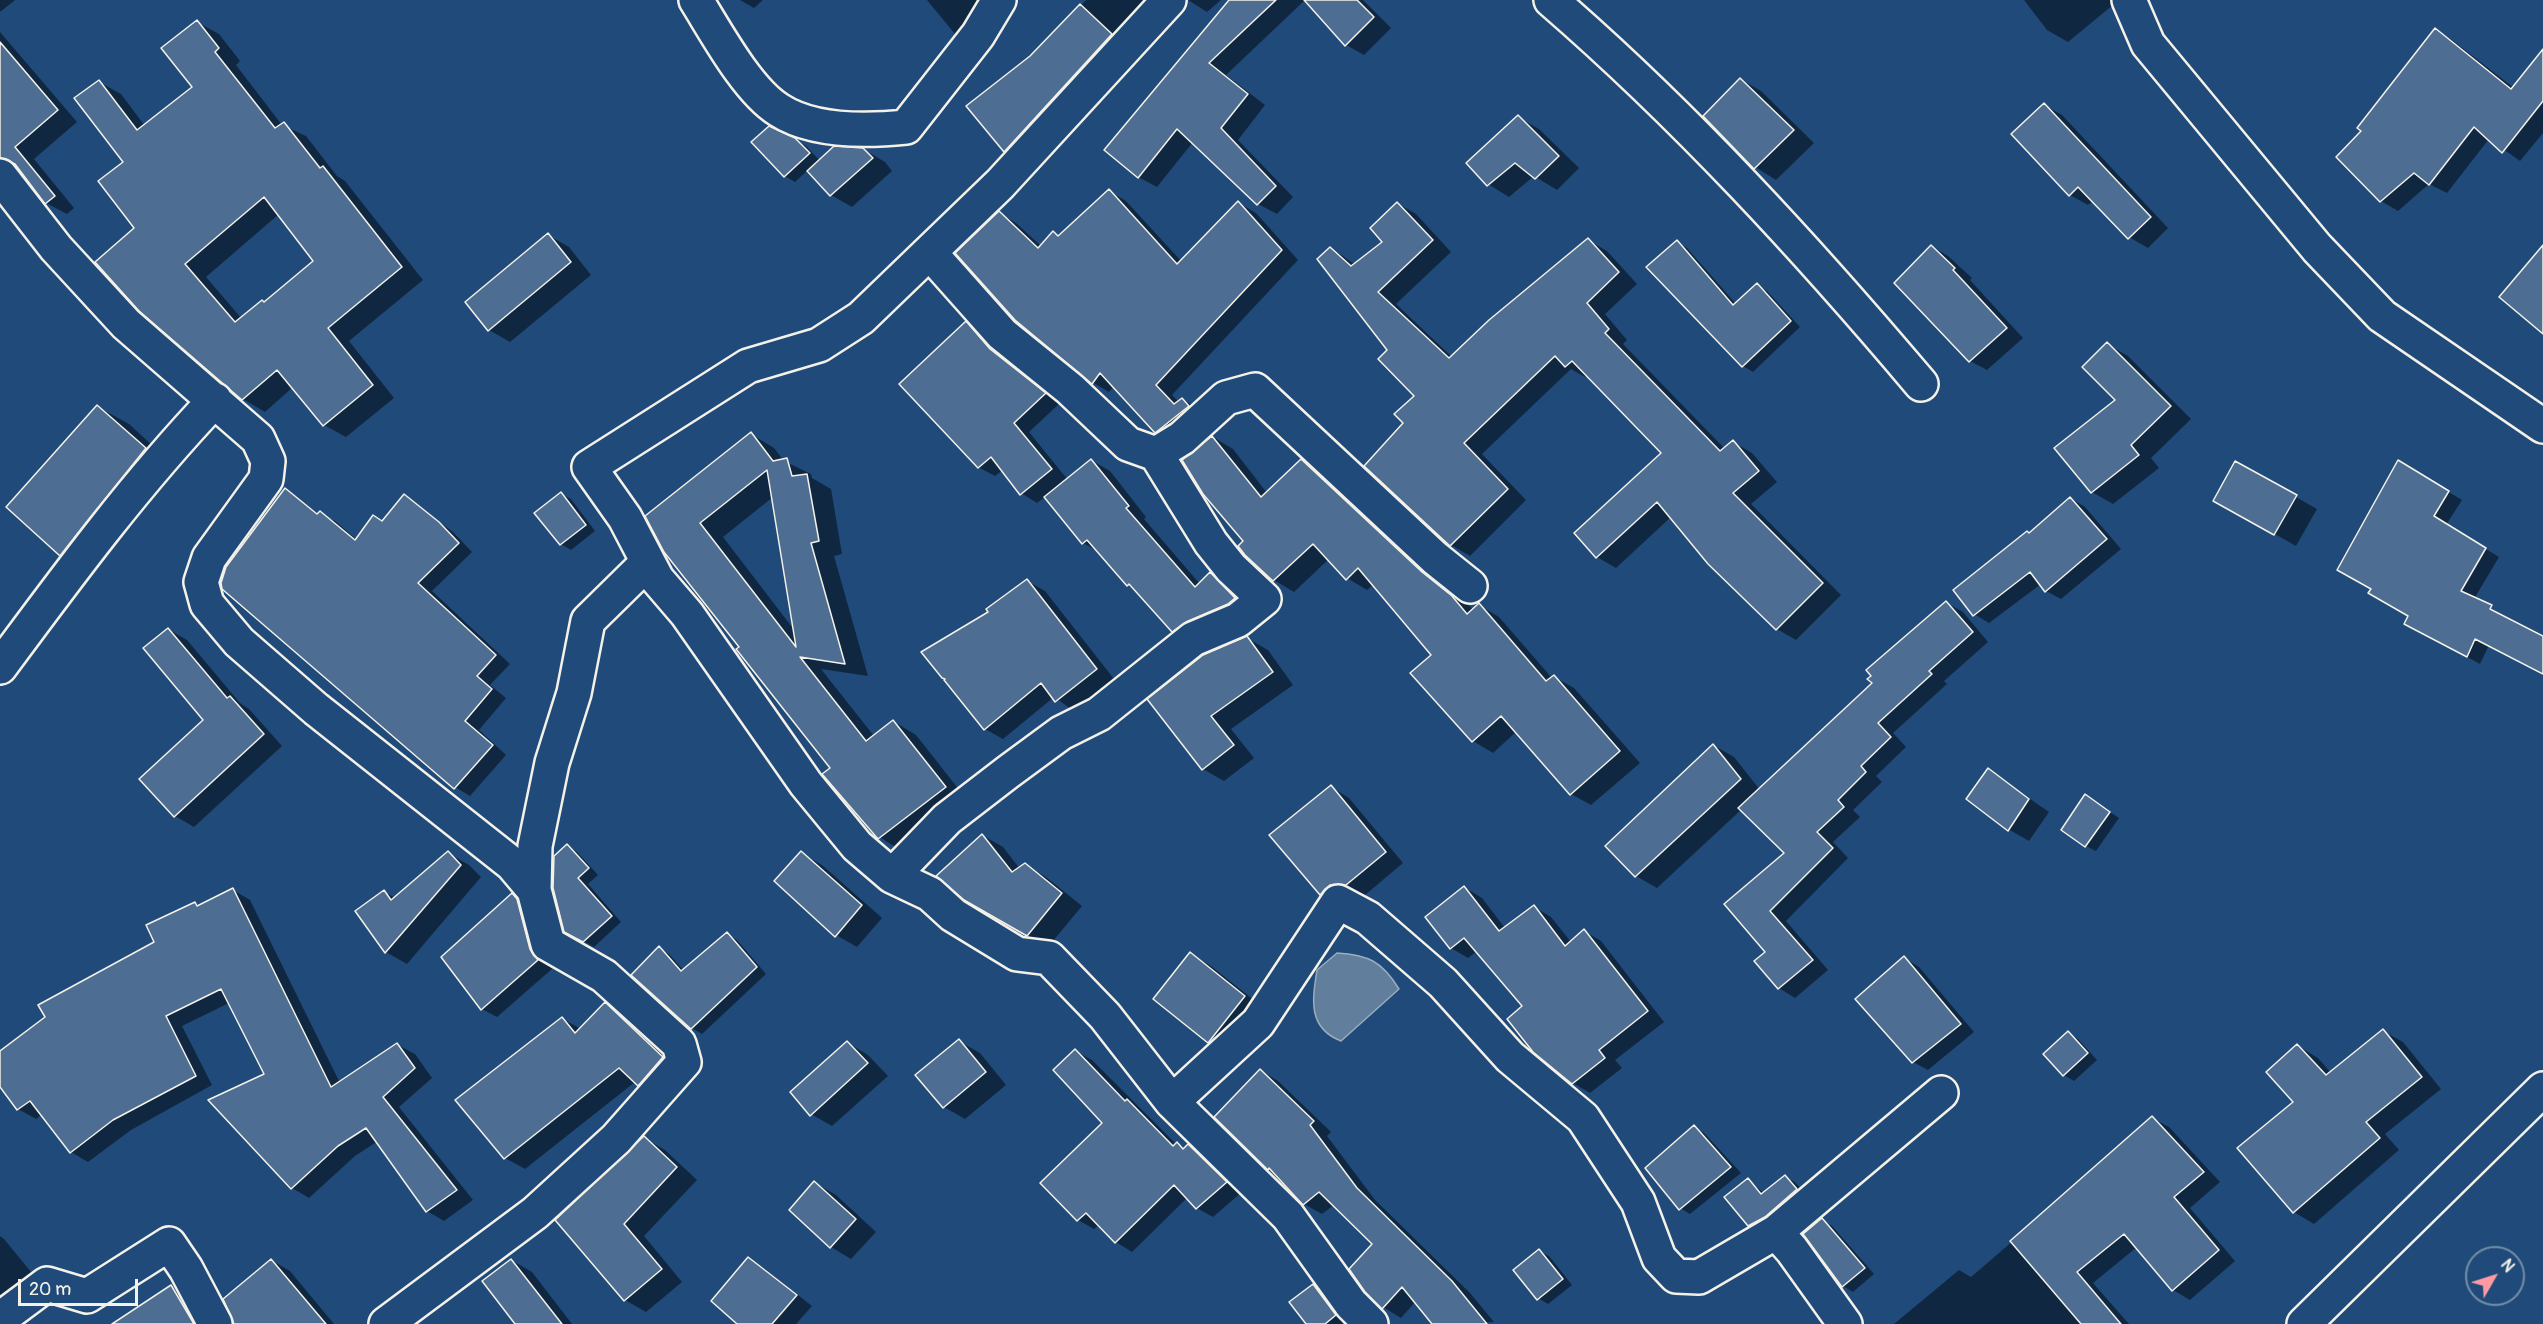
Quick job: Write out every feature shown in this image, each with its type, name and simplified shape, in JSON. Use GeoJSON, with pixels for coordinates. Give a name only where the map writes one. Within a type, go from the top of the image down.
{"type":"FeatureCollection","features":[{"type":"Feature","properties":{"kind":"street"},"geometry":{"type":"LineString","coordinates":[[696,0],[742,73],[779,110],[826,128],[882,129],[906,127],[978,35],[999,0]]}},
{"type":"Feature","properties":{"kind":"street"},"geometry":{"type":"LineString","coordinates":[[1169,0],[1000,184],[861,318],[819,345],[747,366],[589,467],[625,518],[657,579],[687,614],[806,784],[856,846],[892,876],[930,894],[953,915],[983,931],[1017,954],[1049,958],[1105,1016],[1172,1102],[1288,1216],[1351,1304],[1371,1324]]}},
{"type":"Feature","properties":{"kind":"street"},"geometry":{"type":"LineString","coordinates":[[1551,0],[1643,83],[1749,192],[1822,268],[1921,384]]}},
{"type":"Feature","properties":{"kind":"street"},"geometry":{"type":"LineString","coordinates":[[2129,0],[2148,44],[2317,248],[2382,316],[2543,426]]}},
{"type":"Feature","properties":{"kind":"street"},"geometry":{"type":"LineString","coordinates":[[0,176],[56,248],[126,324],[258,439],[268,461],[266,479],[209,558],[201,582],[207,604],[239,642],[316,710],[512,864],[534,890]]}},
{"type":"Feature","properties":{"kind":"street"},"geometry":{"type":"LineString","coordinates":[[892,876],[947,819],[1008,772],[1061,734],[1099,714],[1193,639],[1238,620],[1264,599],[1231,568],[1211,543],[1156,454],[1128,444],[1070,389],[1002,334],[930,253]]}},
{"type":"Feature","properties":{"kind":"street"},"geometry":{"type":"LineString","coordinates":[[1156,454],[1182,438],[1226,398],[1255,390],[1435,558],[1470,586]]}},
{"type":"Feature","properties":{"kind":"street"},"geometry":{"type":"LineString","coordinates":[[0,667],[59,586],[172,446],[215,400]]}},
{"type":"Feature","properties":{"kind":"street"},"geometry":{"type":"LineString","coordinates":[[386,1324],[535,1213],[616,1139],[684,1062],[679,1044],[604,976],[548,944],[534,890],[535,846],[552,763],[574,693],[588,621],[648,562]]}},
{"type":"Feature","properties":{"kind":"street"},"geometry":{"type":"LineString","coordinates":[[1172,1102],[1258,1023],[1338,902],[1368,918],[1443,983],[1510,1058],[1583,1118],[1638,1202],[1659,1258],[1676,1276],[1699,1276],[1776,1232],[1941,1092]]}},
{"type":"Feature","properties":{"kind":"street"},"geometry":{"type":"LineString","coordinates":[[2304,1324],[2543,1089]]}},
{"type":"Feature","properties":{"kind":"street"},"geometry":{"type":"LineString","coordinates":[[1776,1232],[1792,1250],[1845,1324]]}},
{"type":"Feature","properties":{"kind":"street"},"geometry":{"type":"LineString","coordinates":[[0,1319],[47,1284],[87,1296],[170,1244],[215,1324]]}},
{"type":"Feature","properties":{"kind":"water"},"geometry":{"type":"Polygon","coordinates":[[[1337,953],[1373,961],[1393,979],[1399,989],[1341,1041],[1323,1029],[1318,1021],[1314,1003],[1317,970],[1337,953]]]}},
{"type":"Feature","properties":{"kind":"building"},"geometry":{"type":"Polygon","coordinates":[[[1229,0],[1276,0],[1209,63],[1248,94],[1221,128],[1276,186],[1257,205],[1177,129],[1138,178],[1104,150],[1229,0]]]}},
{"type":"Feature","properties":{"kind":"building"},"geometry":{"type":"Polygon","coordinates":[[[1304,0],[1357,0],[1374,17],[1345,46],[1304,0]]]}},
{"type":"Feature","properties":{"kind":"building"},"geometry":{"type":"Polygon","coordinates":[[[1080,4],[1112,34],[1004,152],[966,106],[1030,56],[1080,4]]]}},
{"type":"Feature","properties":{"kind":"building"},"geometry":{"type":"Polygon","coordinates":[[[197,20],[219,48],[215,52],[275,128],[284,122],[320,168],[323,166],[402,267],[328,328],[373,385],[323,426],[277,370],[242,400],[139,311],[95,262],[134,228],[98,181],[123,162],[74,98],[99,80],[137,130],[192,87],[161,48],[197,20]],[[264,197],[185,264],[235,322],[262,300],[264,302],[313,261],[264,197]]]}},
{"type":"Feature","properties":{"kind":"building"},"geometry":{"type":"Polygon","coordinates":[[[2435,28],[2511,89],[2543,49],[2543,101],[2502,153],[2474,127],[2429,185],[2414,173],[2380,202],[2336,157],[2361,131],[2357,128],[2435,28]]]}},
{"type":"Feature","properties":{"kind":"building"},"geometry":{"type":"Polygon","coordinates":[[[0,42],[58,110],[15,147],[55,196],[45,204],[15,164],[0,158],[0,42]]]}},
{"type":"Feature","properties":{"kind":"building"},"geometry":{"type":"Polygon","coordinates":[[[1740,78],[1794,130],[1754,169],[1703,116],[1740,78]]]}},
{"type":"Feature","properties":{"kind":"building"},"geometry":{"type":"Polygon","coordinates":[[[2044,103],[2151,217],[2128,239],[2078,187],[2069,196],[2011,134],[2044,103]]]}},
{"type":"Feature","properties":{"kind":"building"},"geometry":{"type":"Polygon","coordinates":[[[1518,115],[1559,156],[1535,179],[1515,163],[1487,186],[1466,163],[1518,115]]]}},
{"type":"Feature","properties":{"kind":"building"},"geometry":{"type":"Polygon","coordinates":[[[769,126],[795,138],[810,153],[784,177],[751,142],[769,126]]]}},
{"type":"Feature","properties":{"kind":"building"},"geometry":{"type":"Polygon","coordinates":[[[834,146],[863,148],[873,158],[830,196],[807,171],[834,146]]]}},
{"type":"Feature","properties":{"kind":"building"},"geometry":{"type":"Polygon","coordinates":[[[1109,189],[1177,264],[1238,201],[1282,250],[1156,385],[1174,404],[1182,398],[1189,406],[1155,433],[1100,373],[1092,384],[1015,320],[955,253],[999,211],[1038,248],[1053,231],[1058,236],[1109,189]]]}},
{"type":"Feature","properties":{"kind":"building"},"geometry":{"type":"Polygon","coordinates":[[[1397,202],[1433,240],[1378,292],[1449,358],[1489,320],[1588,238],[1619,272],[1587,303],[1609,329],[1605,333],[1720,451],[1733,440],[1759,471],[1733,493],[1823,583],[1776,630],[1708,564],[1657,502],[1596,558],[1574,533],[1661,453],[1572,361],[1565,367],[1555,356],[1464,443],[1508,489],[1450,546],[1364,466],[1403,423],[1394,414],[1414,396],[1378,359],[1387,350],[1317,259],[1330,247],[1351,266],[1382,242],[1370,228],[1397,202]]]}},
{"type":"Feature","properties":{"kind":"building"},"geometry":{"type":"Polygon","coordinates":[[[548,233],[571,262],[488,331],[465,302],[548,233]]]}},
{"type":"Feature","properties":{"kind":"building"},"geometry":{"type":"Polygon","coordinates":[[[1677,240],[1733,305],[1757,283],[1791,321],[1742,367],[1646,267],[1677,240]]]}},
{"type":"Feature","properties":{"kind":"building"},"geometry":{"type":"Polygon","coordinates":[[[1931,245],[1955,268],[1953,270],[2007,328],[1969,362],[1894,283],[1931,245]]]}},
{"type":"Feature","properties":{"kind":"building"},"geometry":{"type":"Polygon","coordinates":[[[2543,245],[2543,334],[2499,297],[2543,245]]]}},
{"type":"Feature","properties":{"kind":"building"},"geometry":{"type":"Polygon","coordinates":[[[966,321],[990,349],[1046,393],[1014,423],[1052,469],[1020,495],[991,457],[978,468],[899,384],[966,321]]]}},
{"type":"Feature","properties":{"kind":"building"},"geometry":{"type":"Polygon","coordinates":[[[2107,342],[2171,406],[2131,445],[2139,455],[2091,493],[2054,448],[2115,400],[2082,367],[2107,342]]]}},
{"type":"Feature","properties":{"kind":"building"},"geometry":{"type":"Polygon","coordinates":[[[97,405],[146,448],[60,556],[6,507],[97,405]]]}},
{"type":"Feature","properties":{"kind":"building"},"geometry":{"type":"Polygon","coordinates":[[[751,432],[773,461],[787,458],[792,476],[807,474],[819,541],[811,543],[845,664],[800,657],[866,741],[893,720],[946,787],[878,839],[822,774],[830,768],[736,649],[739,647],[664,552],[645,516],[751,432]],[[767,470],[700,523],[796,647],[767,470]]]}},
{"type":"Feature","properties":{"kind":"building"},"geometry":{"type":"Polygon","coordinates":[[[1212,436],[1261,497],[1301,459],[1422,572],[1452,596],[1467,614],[1479,603],[1546,681],[1554,675],[1620,751],[1570,795],[1501,716],[1472,742],[1410,673],[1431,655],[1358,568],[1346,580],[1313,544],[1273,581],[1245,555],[1238,546],[1243,541],[1203,494],[1182,460],[1212,436]]]}},
{"type":"Feature","properties":{"kind":"building"},"geometry":{"type":"Polygon","coordinates":[[[1091,459],[1129,506],[1126,508],[1195,587],[1210,572],[1235,598],[1228,604],[1186,622],[1172,632],[1129,584],[1127,586],[1087,540],[1082,544],[1044,497],[1091,459]]]}},
{"type":"Feature","properties":{"kind":"building"},"geometry":{"type":"Polygon","coordinates":[[[2398,460],[2449,491],[2434,516],[2486,548],[2461,591],[2492,605],[2490,609],[2543,636],[2543,674],[2475,639],[2467,657],[2404,624],[2408,616],[2368,593],[2371,589],[2337,570],[2398,460]]]}},
{"type":"Feature","properties":{"kind":"building"},"geometry":{"type":"Polygon","coordinates":[[[2235,461],[2297,495],[2274,535],[2213,501],[2235,461]]]}},
{"type":"Feature","properties":{"kind":"building"},"geometry":{"type":"Polygon","coordinates":[[[285,488],[317,514],[320,511],[355,540],[373,515],[382,521],[404,494],[439,522],[459,543],[418,583],[496,655],[477,676],[492,689],[465,721],[493,745],[454,789],[222,589],[221,583],[226,567],[285,488]]]}},
{"type":"Feature","properties":{"kind":"building"},"geometry":{"type":"Polygon","coordinates":[[[561,492],[586,525],[560,545],[534,513],[561,492]]]}},
{"type":"Feature","properties":{"kind":"building"},"geometry":{"type":"Polygon","coordinates":[[[2070,497],[2107,539],[2045,592],[2030,572],[1973,616],[1953,590],[2027,531],[2029,533],[2070,497]]]}},
{"type":"Feature","properties":{"kind":"building"},"geometry":{"type":"Polygon","coordinates":[[[1027,579],[1097,669],[1055,702],[1041,683],[984,730],[921,652],[988,612],[986,609],[1027,579]]]}},
{"type":"Feature","properties":{"kind":"building"},"geometry":{"type":"Polygon","coordinates":[[[1946,601],[1973,632],[1929,671],[1932,674],[1878,723],[1891,737],[1861,766],[1866,772],[1838,800],[1844,807],[1817,832],[1833,848],[1770,911],[1813,960],[1778,989],[1754,961],[1765,952],[1724,904],[1784,853],[1738,808],[1872,683],[1867,679],[1871,676],[1866,670],[1946,601]]]}},
{"type":"Feature","properties":{"kind":"building"},"geometry":{"type":"Polygon","coordinates":[[[168,628],[227,698],[230,696],[264,734],[174,817],[139,779],[203,720],[143,648],[168,628]]]}},
{"type":"Feature","properties":{"kind":"building"},"geometry":{"type":"Polygon","coordinates":[[[1247,636],[1273,672],[1211,716],[1234,745],[1202,770],[1147,699],[1203,655],[1247,636]]]}},
{"type":"Feature","properties":{"kind":"building"},"geometry":{"type":"Polygon","coordinates":[[[1713,744],[1741,779],[1635,877],[1605,846],[1713,744]]]}},
{"type":"Feature","properties":{"kind":"building"},"geometry":{"type":"Polygon","coordinates":[[[1988,768],[2029,799],[2008,831],[1966,799],[1988,768]]]}},
{"type":"Feature","properties":{"kind":"building"},"geometry":{"type":"Polygon","coordinates":[[[1331,785],[1386,852],[1346,885],[1330,885],[1320,895],[1269,835],[1331,785]]]}},
{"type":"Feature","properties":{"kind":"building"},"geometry":{"type":"Polygon","coordinates":[[[2085,794],[2110,812],[2085,847],[2061,830],[2085,794]]]}},
{"type":"Feature","properties":{"kind":"building"},"geometry":{"type":"Polygon","coordinates":[[[982,834],[1012,872],[1025,863],[1062,893],[1027,936],[964,900],[936,876],[982,834]]]}},
{"type":"Feature","properties":{"kind":"building"},"geometry":{"type":"Polygon","coordinates":[[[567,844],[589,868],[578,878],[612,916],[583,942],[564,932],[553,888],[554,856],[567,844]]]}},
{"type":"Feature","properties":{"kind":"building"},"geometry":{"type":"Polygon","coordinates":[[[448,851],[461,865],[385,953],[355,911],[384,890],[391,900],[448,851]]]}},
{"type":"Feature","properties":{"kind":"building"},"geometry":{"type":"Polygon","coordinates":[[[801,851],[862,905],[835,937],[774,881],[801,851]]]}},
{"type":"Feature","properties":{"kind":"building"},"geometry":{"type":"Polygon","coordinates":[[[1464,886],[1499,931],[1534,905],[1565,946],[1584,929],[1648,1011],[1599,1050],[1605,1058],[1572,1084],[1533,1052],[1507,1019],[1522,1006],[1464,938],[1450,949],[1425,917],[1464,886]]]}},
{"type":"Feature","properties":{"kind":"building"},"geometry":{"type":"Polygon","coordinates":[[[233,888],[331,1087],[397,1043],[415,1068],[383,1097],[457,1190],[426,1212],[366,1128],[338,1146],[291,1189],[208,1100],[264,1074],[221,989],[166,1016],[196,1076],[113,1120],[70,1153],[30,1101],[17,1110],[0,1087],[0,1051],[45,1017],[38,1005],[154,942],[146,925],[195,902],[197,906],[233,888]]]}},
{"type":"Feature","properties":{"kind":"building"},"geometry":{"type":"Polygon","coordinates":[[[512,893],[517,899],[530,949],[538,960],[481,1010],[441,957],[512,893]]]}},
{"type":"Feature","properties":{"kind":"building"},"geometry":{"type":"Polygon","coordinates":[[[727,932],[757,967],[691,1029],[631,975],[659,946],[681,971],[727,932]]]}},
{"type":"Feature","properties":{"kind":"building"},"geometry":{"type":"Polygon","coordinates":[[[1190,952],[1245,996],[1208,1043],[1153,999],[1190,952]]]}},
{"type":"Feature","properties":{"kind":"building"},"geometry":{"type":"Polygon","coordinates":[[[1904,956],[1961,1024],[1912,1063],[1855,999],[1904,956]]]}},
{"type":"Feature","properties":{"kind":"building"},"geometry":{"type":"Polygon","coordinates":[[[605,1002],[663,1057],[638,1086],[619,1068],[504,1159],[455,1100],[562,1017],[575,1033],[605,1002]]]}},
{"type":"Feature","properties":{"kind":"building"},"geometry":{"type":"Polygon","coordinates":[[[2383,1029],[2422,1077],[2366,1122],[2380,1138],[2293,1213],[2237,1148],[2293,1102],[2266,1072],[2297,1044],[2326,1075],[2383,1029]]]}},
{"type":"Feature","properties":{"kind":"building"},"geometry":{"type":"Polygon","coordinates":[[[2068,1031],[2088,1053],[2063,1076],[2043,1054],[2068,1031]]]}},
{"type":"Feature","properties":{"kind":"building"},"geometry":{"type":"Polygon","coordinates":[[[959,1039],[986,1072],[943,1108],[915,1075],[959,1039]]]}},
{"type":"Feature","properties":{"kind":"building"},"geometry":{"type":"Polygon","coordinates":[[[847,1041],[868,1063],[810,1116],[790,1092],[847,1041]]]}},
{"type":"Feature","properties":{"kind":"building"},"geometry":{"type":"Polygon","coordinates":[[[1075,1049],[1173,1146],[1177,1142],[1183,1149],[1188,1144],[1227,1182],[1196,1209],[1174,1185],[1115,1243],[1086,1213],[1077,1221],[1040,1183],[1102,1123],[1053,1070],[1075,1049]]]}},
{"type":"Feature","properties":{"kind":"building"},"geometry":{"type":"Polygon","coordinates":[[[1260,1069],[1314,1121],[1310,1125],[1357,1188],[1452,1281],[1487,1324],[1432,1324],[1402,1287],[1382,1309],[1365,1292],[1349,1269],[1372,1244],[1319,1192],[1303,1205],[1269,1168],[1268,1170],[1214,1117],[1260,1069]]]}},
{"type":"Feature","properties":{"kind":"building"},"geometry":{"type":"Polygon","coordinates":[[[2152,1116],[2204,1172],[2174,1197],[2219,1250],[2172,1291],[2124,1234],[2077,1272],[2121,1324],[2081,1324],[2010,1241],[2152,1116]]]}},
{"type":"Feature","properties":{"kind":"building"},"geometry":{"type":"Polygon","coordinates":[[[1694,1125],[1731,1167],[1679,1210],[1645,1168],[1694,1125]]]}},
{"type":"Feature","properties":{"kind":"building"},"geometry":{"type":"Polygon","coordinates":[[[644,1136],[677,1167],[624,1224],[662,1269],[624,1301],[555,1220],[644,1136]]]}},
{"type":"Feature","properties":{"kind":"building"},"geometry":{"type":"Polygon","coordinates":[[[1785,1175],[1797,1189],[1765,1217],[1748,1226],[1724,1197],[1748,1178],[1761,1194],[1785,1175]]]}},
{"type":"Feature","properties":{"kind":"building"},"geometry":{"type":"Polygon","coordinates":[[[814,1181],[856,1219],[830,1248],[789,1210],[814,1181]]]}},
{"type":"Feature","properties":{"kind":"building"},"geometry":{"type":"Polygon","coordinates":[[[1822,1218],[1865,1268],[1842,1287],[1803,1234],[1822,1218]]]}},
{"type":"Feature","properties":{"kind":"building"},"geometry":{"type":"Polygon","coordinates":[[[1539,1249],[1563,1279],[1537,1300],[1513,1270],[1539,1249]]]}},
{"type":"Feature","properties":{"kind":"building"},"geometry":{"type":"Polygon","coordinates":[[[748,1257],[797,1295],[772,1324],[737,1324],[711,1301],[748,1257]]]}},
{"type":"Feature","properties":{"kind":"building"},"geometry":{"type":"Polygon","coordinates":[[[271,1259],[326,1324],[234,1324],[223,1299],[271,1259]]]}},
{"type":"Feature","properties":{"kind":"building"},"geometry":{"type":"Polygon","coordinates":[[[511,1259],[562,1324],[515,1324],[482,1281],[511,1259]]]}},
{"type":"Feature","properties":{"kind":"building"},"geometry":{"type":"Polygon","coordinates":[[[1313,1284],[1336,1315],[1325,1324],[1306,1324],[1289,1302],[1313,1284]]]}},
{"type":"Feature","properties":{"kind":"building"},"geometry":{"type":"Polygon","coordinates":[[[171,1285],[194,1324],[112,1324],[171,1285]]]}}]}
